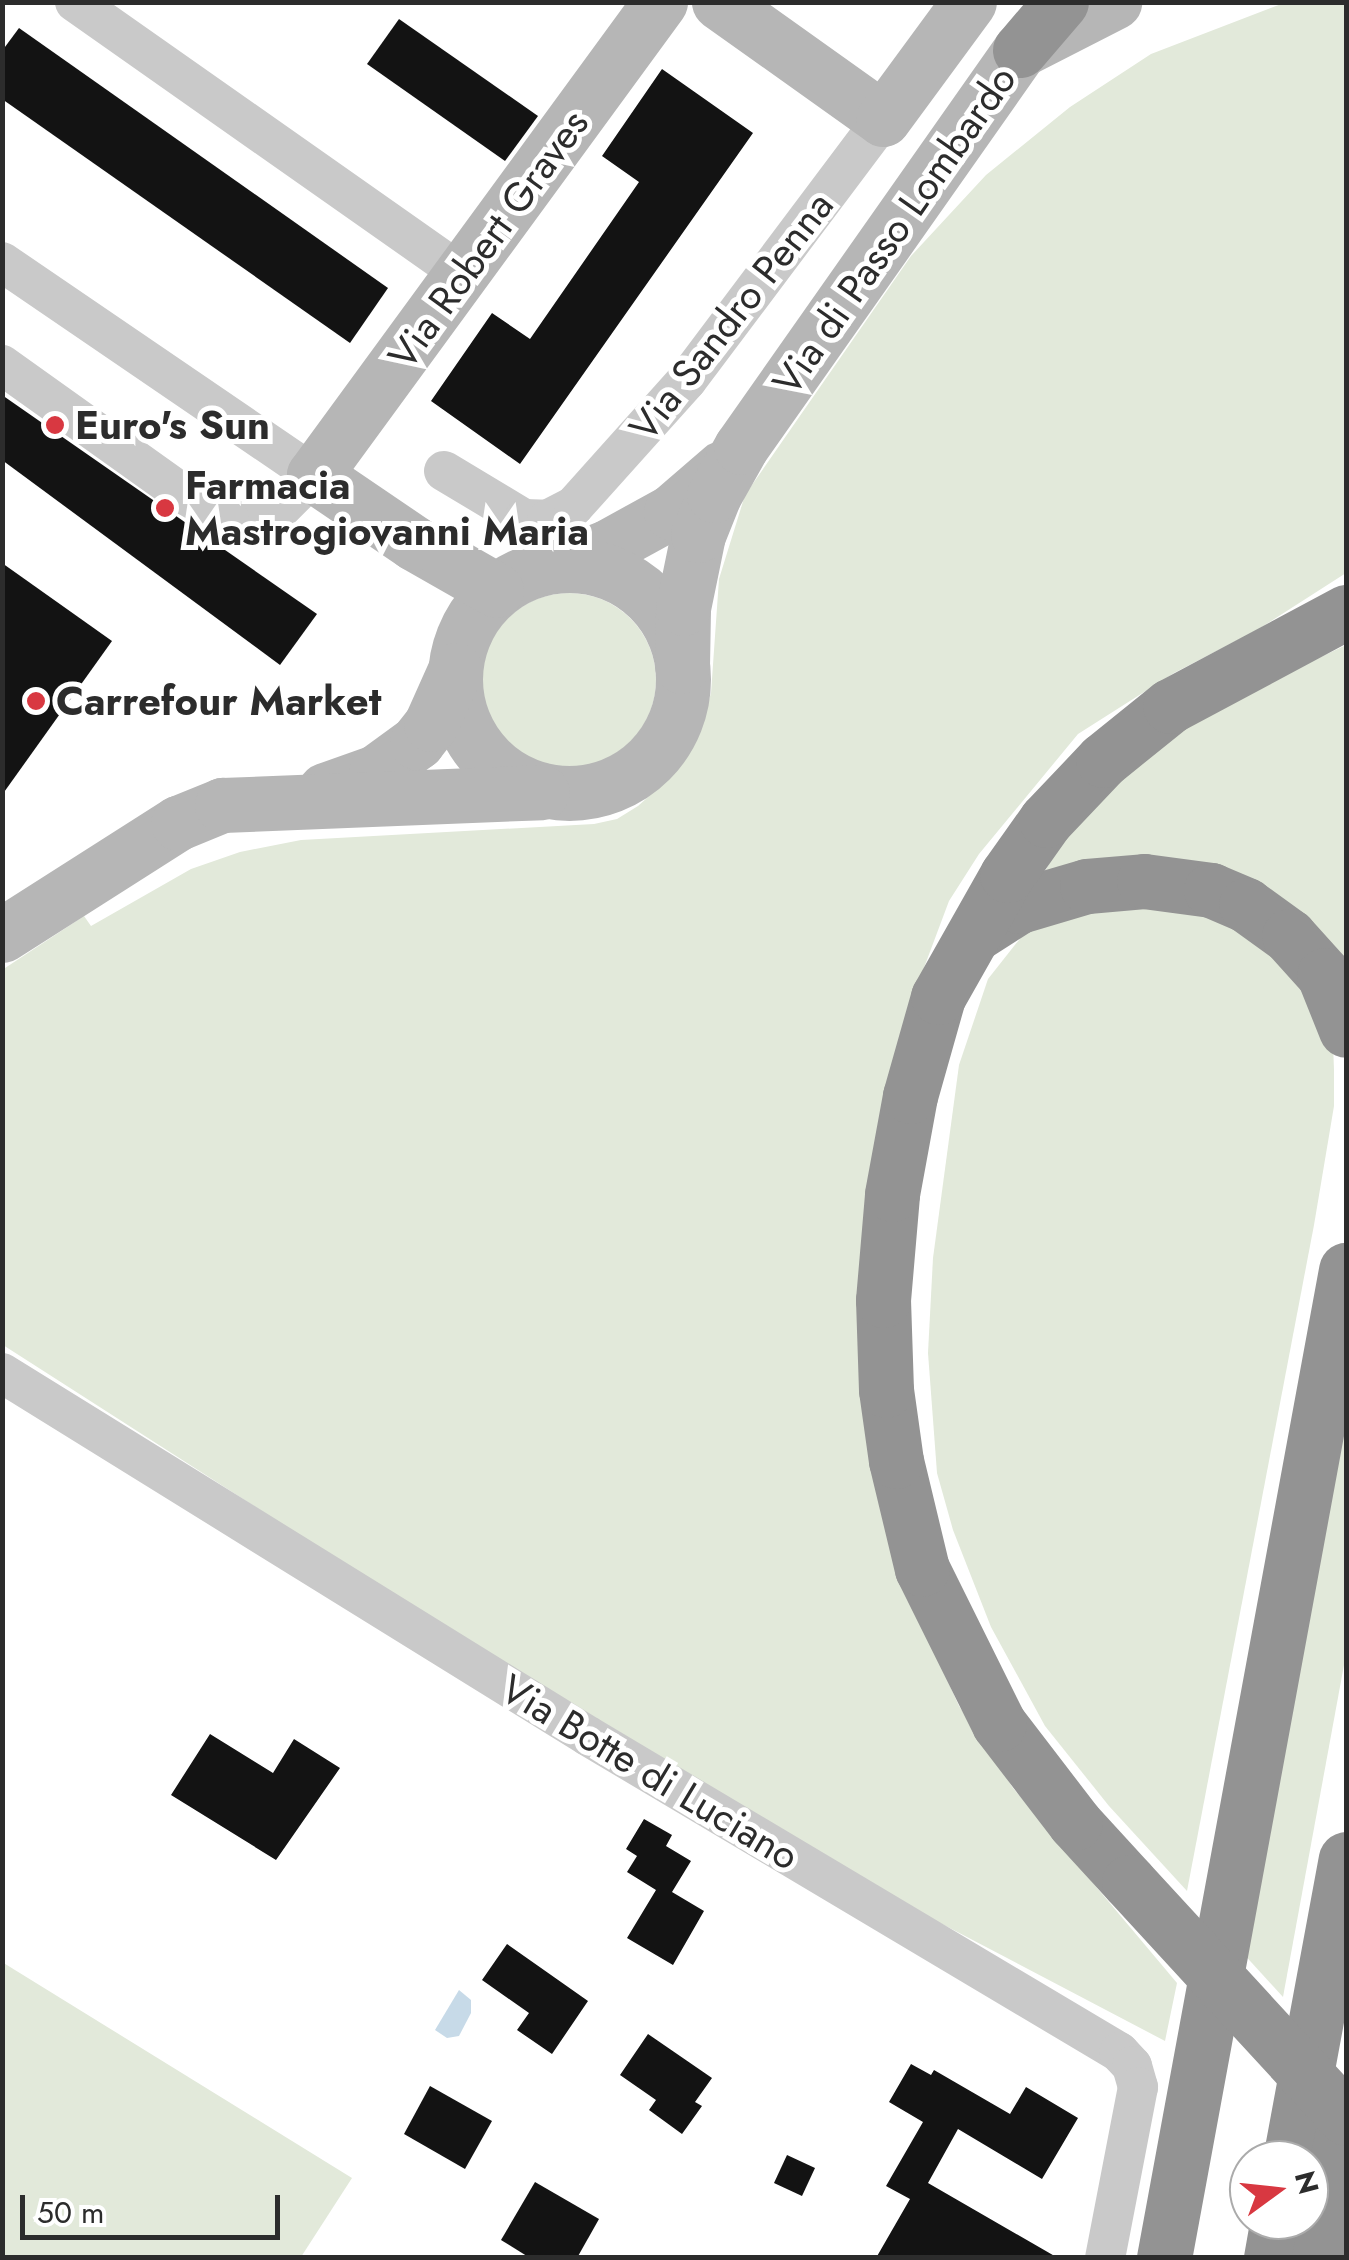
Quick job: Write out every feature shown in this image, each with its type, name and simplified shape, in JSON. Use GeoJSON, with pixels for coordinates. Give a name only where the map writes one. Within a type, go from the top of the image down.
{"type":"FeatureCollection","features":[{"type":"Feature","properties":{"kind":"highway"},"geometry":{"type":"LineString","coordinates":[[1020,50],[1061,2]]}},
{"type":"Feature","properties":{"kind":"highway"},"geometry":{"type":"LineString","coordinates":[[1319,2258],[1346,2116],[1129,1882],[1028,1766],[972,1676],[922,1570],[896,1460],[883,1313],[892,1194],[930,1016],[972,935],[1046,820],[1125,740],[1192,692],[1346,612]]}},
{"type":"Feature","properties":{"kind":"highway"},"geometry":{"type":"LineString","coordinates":[[972,935],[1019,906],[1087,886],[1144,881],[1211,890],[1260,914],[1298,946],[1332,987],[1346,1030]]}},
{"type":"Feature","properties":{"kind":"highway"},"geometry":{"type":"LineString","coordinates":[[1164,2258],[1346,1270]]}},
{"type":"Feature","properties":{"kind":"highway"},"geometry":{"type":"LineString","coordinates":[[1294,2140],[1346,1859]]}},
{"type":"Feature","properties":{"kind":"street"},"geometry":{"type":"LineString","coordinates":[[75,2],[463,275]]}},
{"type":"Feature","properties":{"kind":"street","name":"Via Robert Graves"},"geometry":{"type":"LineString","coordinates":[[314,475],[660,2]]}},
{"type":"Feature","properties":{"kind":"street"},"geometry":{"type":"LineString","coordinates":[[720,2],[883,120]]}},
{"type":"Feature","properties":{"kind":"street","name":"Via Sandro Penna"},"geometry":{"type":"LineString","coordinates":[[444,471],[524,519],[547,520],[574,506],[716,343],[969,2]]}},
{"type":"Feature","properties":{"kind":"street","name":"Via di Passo Lombardo"},"geometry":{"type":"LineString","coordinates":[[682,666],[683,608],[698,535],[714,495],[741,447],[1020,50],[1114,2]]}},
{"type":"Feature","properties":{"kind":"street"},"geometry":{"type":"LineString","coordinates":[[2,262],[414,543],[496,590]]}},
{"type":"Feature","properties":{"kind":"street"},"geometry":{"type":"LineString","coordinates":[[2,365],[180,492],[229,520],[251,524],[272,516],[289,505],[314,475]]}},
{"type":"Feature","properties":{"kind":"street","name":"Via di Passo Lombardo"},"geometry":{"type":"LineString","coordinates":[[563,564],[607,547],[671,512],[705,486],[741,447]]}},
{"type":"Feature","properties":{"kind":"street"},"geometry":{"type":"LineString","coordinates":[[2,935],[178,823],[222,805],[352,782],[399,758],[431,724],[471,618],[496,590],[527,572],[563,564],[618,574],[648,596],[671,628],[682,666],[680,704],[655,755],[625,780],[589,792],[263,800]]}},
{"type":"Feature","properties":{"kind":"street"},"geometry":{"type":"LineString","coordinates":[[454,670],[463,725],[484,756],[514,780],[550,792]]}},
{"type":"Feature","properties":{"kind":"street","name":"Via Botte di Luciano"},"geometry":{"type":"LineString","coordinates":[[2,1373],[588,1736],[1119,2052],[1132,2066],[1138,2087],[1106,2258]]}},
{"type":"Feature","properties":{"kind":"green space"},"geometry":{"type":"Polygon","coordinates":[[[1284,3],[1346,3],[1346,573],[1257,630],[1174,673],[1078,734],[979,854],[949,901],[922,973],[879,1230],[920,1620],[959,1706],[1013,1788],[1177,1983],[1165,2041],[883,1893],[525,1680],[3,1345],[2,970],[84,916],[91,926],[191,869],[240,852],[301,840],[594,824],[617,819],[638,806],[667,780],[703,721],[711,693],[719,579],[745,495],[911,256],[986,175],[1070,107],[1151,54],[1284,3]]]}},
{"type":"Feature","properties":{"kind":"green space"},"geometry":{"type":"Polygon","coordinates":[[[569,593],[602,599],[631,618],[650,647],[656,680],[650,713],[631,742],[602,761],[569,767],[536,761],[507,742],[488,713],[482,680],[488,647],[507,618],[536,599],[569,593]]]}},
{"type":"Feature","properties":{"kind":"green space"},"geometry":{"type":"Polygon","coordinates":[[[1346,645],[1346,977],[1299,916],[1040,880],[1070,827],[1103,789],[1195,717],[1346,645]]]}},
{"type":"Feature","properties":{"kind":"green space"},"geometry":{"type":"Polygon","coordinates":[[[1168,894],[1278,946],[1333,1043],[1334,1070],[1334,1106],[1314,1225],[1187,1891],[1109,1806],[1045,1726],[991,1627],[953,1530],[937,1473],[928,1353],[933,1258],[959,1065],[988,979],[1026,931],[1047,917],[1168,894]]]}},
{"type":"Feature","properties":{"kind":"green space"},"geometry":{"type":"Polygon","coordinates":[[[1346,1392],[1346,1654],[1283,1997],[1241,1951],[1346,1392]]]}},
{"type":"Feature","properties":{"kind":"green space"},"geometry":{"type":"Polygon","coordinates":[[[2,1962],[352,2178],[301,2257],[3,2257],[2,1962]]]}},
{"type":"Feature","properties":{"kind":"water"},"geometry":{"type":"Polygon","coordinates":[[[459,1990],[471,2000],[471,2013],[459,2036],[447,2038],[435,2030],[459,1990]]]}},
{"type":"Feature","properties":{"kind":"building"},"geometry":{"type":"Polygon","coordinates":[[[399,19],[538,116],[505,161],[367,64],[399,19]]]}},
{"type":"Feature","properties":{"kind":"building"},"geometry":{"type":"Polygon","coordinates":[[[19,28],[388,288],[350,343],[2,99],[2,51],[19,28]]]}},
{"type":"Feature","properties":{"kind":"building"},"geometry":{"type":"Polygon","coordinates":[[[662,69],[753,133],[520,464],[431,401],[492,313],[530,339],[639,182],[602,156],[662,69]]]}},
{"type":"Feature","properties":{"kind":"building"},"geometry":{"type":"Polygon","coordinates":[[[2,395],[317,614],[280,665],[2,460],[2,395]]]}},
{"type":"Feature","properties":{"kind":"building","name":"Carrefour Market"},"geometry":{"type":"Polygon","coordinates":[[[2,563],[112,641],[2,795],[2,563]]]}},
{"type":"Feature","properties":{"kind":"building"},"geometry":{"type":"Polygon","coordinates":[[[210,1734],[273,1773],[294,1739],[340,1768],[276,1860],[171,1795],[210,1734]]]}},
{"type":"Feature","properties":{"kind":"building"},"geometry":{"type":"Polygon","coordinates":[[[644,1819],[672,1835],[666,1846],[691,1861],[672,1892],[704,1911],[673,1965],[627,1938],[656,1890],[627,1872],[637,1856],[626,1849],[644,1819]]]}},
{"type":"Feature","properties":{"kind":"building"},"geometry":{"type":"Polygon","coordinates":[[[507,1944],[588,2001],[552,2054],[517,2030],[529,2013],[482,1980],[507,1944]]]}},
{"type":"Feature","properties":{"kind":"building"},"geometry":{"type":"Polygon","coordinates":[[[648,2034],[712,2078],[695,2102],[702,2106],[682,2134],[649,2110],[656,2100],[620,2075],[648,2034]]]}},
{"type":"Feature","properties":{"kind":"building"},"geometry":{"type":"Polygon","coordinates":[[[911,2064],[931,2075],[934,2070],[1010,2114],[1026,2087],[1078,2118],[1042,2179],[958,2129],[928,2183],[1058,2258],[876,2258],[910,2199],[886,2186],[923,2122],[889,2102],[911,2064]]]}},
{"type":"Feature","properties":{"kind":"building"},"geometry":{"type":"Polygon","coordinates":[[[430,2086],[492,2121],[465,2169],[404,2134],[430,2086]]]}},
{"type":"Feature","properties":{"kind":"building"},"geometry":{"type":"Polygon","coordinates":[[[787,2155],[815,2168],[802,2196],[774,2183],[787,2155]]]}},
{"type":"Feature","properties":{"kind":"building"},"geometry":{"type":"Polygon","coordinates":[[[535,2182],[599,2219],[577,2258],[530,2258],[501,2240],[535,2182]]]}},
{"type":"Feature","properties":{"kind":"place","name":"Euro's Sun"},"geometry":{"type":"Point","coordinates":[55,425]}},
{"type":"Feature","properties":{"kind":"place","name":"Farmacia Mastrogiovanni Maria"},"geometry":{"type":"Point","coordinates":[165,508]}},
{"type":"Feature","properties":{"kind":"place","name":"Carrefour Market"},"geometry":{"type":"Point","coordinates":[36,701]}}]}
